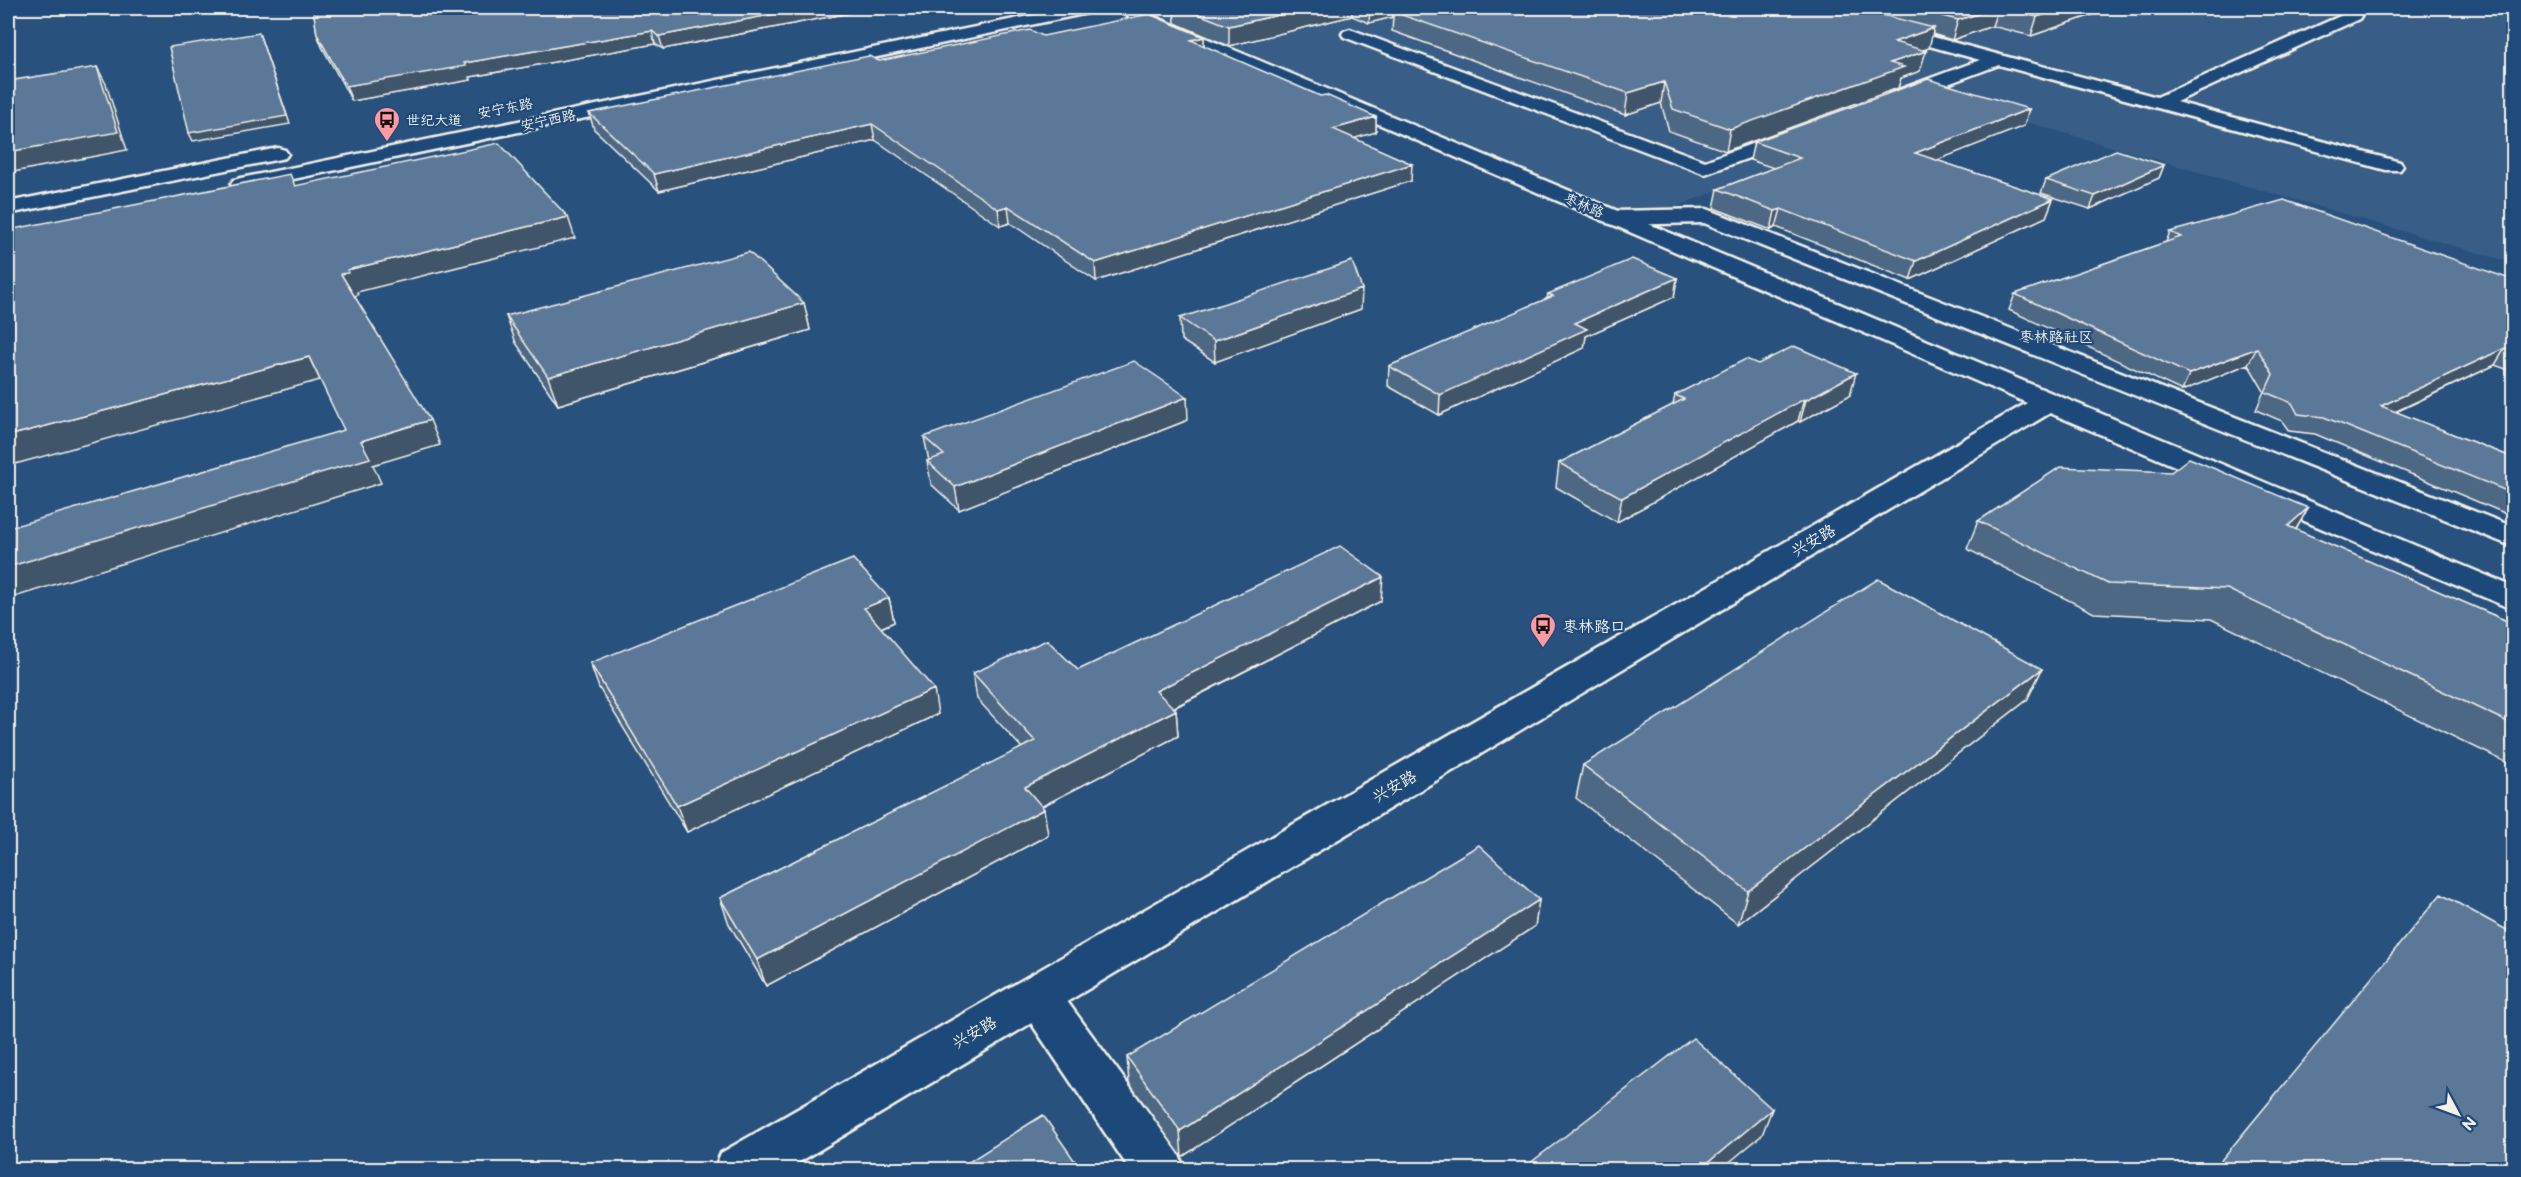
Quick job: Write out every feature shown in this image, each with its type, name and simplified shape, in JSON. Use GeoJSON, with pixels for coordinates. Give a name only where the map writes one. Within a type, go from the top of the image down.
{"type":"FeatureCollection","features":[{"type":"Feature","properties":{"kind":"street"},"geometry":{"type":"LineString","coordinates":[[949,18],[1003,8]]}},
{"type":"Feature","properties":{"kind":"street","name":"安宁西路"},"geometry":{"type":"LineString","coordinates":[[228,187],[1088,8]]}},
{"type":"Feature","properties":{"kind":"street","name":"枣林路"},"geometry":{"type":"LineString","coordinates":[[1122,8],[2514,600]]}},
{"type":"Feature","properties":{"kind":"street"},"geometry":{"type":"LineString","coordinates":[[1809,8],[2393,166]]}},
{"type":"Feature","properties":{"kind":"street"},"geometry":{"type":"LineString","coordinates":[[2158,103],[2353,15],[2325,9]]}},
{"type":"Feature","properties":{"kind":"street"},"geometry":{"type":"LineString","coordinates":[[1382,26],[1350,34],[1705,168],[1814,128]]}},
{"type":"Feature","properties":{"kind":"street"},"geometry":{"type":"LineString","coordinates":[[1879,103],[1998,59]]}},
{"type":"Feature","properties":{"kind":"street"},"geometry":{"type":"LineString","coordinates":[[8,208],[299,149]]}},
{"type":"Feature","properties":{"kind":"street"},"geometry":{"type":"LineString","coordinates":[[1615,218],[1707,216],[2514,538]]}},
{"type":"Feature","properties":{"kind":"street","name":"兴安路"},"geometry":{"type":"LineString","coordinates":[[739,1170],[2048,402]]}},
{"type":"Feature","properties":{"kind":"street"},"geometry":{"type":"LineString","coordinates":[[1037,995],[1160,1170]]}},
{"type":"Feature","properties":{"kind":"shaded area"},"geometry":{"type":"Polygon","coordinates":[[[2513,8],[2513,263],[1950,100],[1637,222],[1145,9],[2513,8]]]}},
{"type":"Feature","properties":{"kind":"building"},"geometry":{"type":"Polygon","coordinates":[[[313,8],[806,8],[659,36],[652,31],[346,86],[317,34],[313,8]]]}},
{"type":"Feature","properties":{"kind":"building"},"geometry":{"type":"Polygon","coordinates":[[[1183,8],[1310,8],[1229,26],[1183,8]]]}},
{"type":"Feature","properties":{"kind":"building"},"geometry":{"type":"Polygon","coordinates":[[[1411,8],[1855,8],[1934,28],[1894,42],[1926,51],[1890,63],[1904,67],[1730,129],[1673,109],[1664,82],[1628,93],[1393,12],[1411,8]]]}},
{"type":"Feature","properties":{"kind":"building"},"geometry":{"type":"Polygon","coordinates":[[[1908,8],[1997,8],[1958,20],[1908,8]]]}},
{"type":"Feature","properties":{"kind":"building"},"geometry":{"type":"Polygon","coordinates":[[[1999,8],[2064,8],[2037,17],[1999,8]]]}},
{"type":"Feature","properties":{"kind":"building"},"geometry":{"type":"Polygon","coordinates":[[[1149,14],[1204,37],[1191,40],[1320,96],[1326,95],[1376,117],[1333,129],[1412,164],[1095,263],[1008,206],[998,209],[872,124],[654,174],[589,113],[869,56],[879,61],[1030,30],[1043,36],[1149,14]]]}},
{"type":"Feature","properties":{"kind":"building"},"geometry":{"type":"Polygon","coordinates":[[[259,33],[287,116],[189,133],[169,47],[259,33]]]}},
{"type":"Feature","properties":{"kind":"building"},"geometry":{"type":"Polygon","coordinates":[[[97,67],[118,132],[8,152],[8,81],[97,67]]]}},
{"type":"Feature","properties":{"kind":"building"},"geometry":{"type":"Polygon","coordinates":[[[1928,79],[2029,109],[1915,153],[2053,199],[1916,261],[1781,209],[1775,211],[1718,189],[1800,158],[1754,142],[1928,79]]]}},
{"type":"Feature","properties":{"kind":"building"},"geometry":{"type":"Polygon","coordinates":[[[499,143],[568,217],[347,270],[348,273],[341,274],[430,420],[361,441],[370,458],[8,567],[8,528],[344,430],[309,357],[8,436],[8,230],[290,174],[295,186],[499,143]]]}},
{"type":"Feature","properties":{"kind":"building"},"geometry":{"type":"Polygon","coordinates":[[[2116,150],[2164,165],[2095,196],[2046,180],[2116,150]]]}},
{"type":"Feature","properties":{"kind":"building"},"geometry":{"type":"Polygon","coordinates":[[[2284,200],[2507,278],[2514,275],[2514,351],[2505,348],[2381,406],[2514,458],[2514,494],[2324,417],[2298,414],[2292,403],[2265,392],[2273,374],[2257,348],[2189,374],[2015,294],[2181,237],[2170,232],[2284,200]]]}},
{"type":"Feature","properties":{"kind":"building"},"geometry":{"type":"Polygon","coordinates":[[[749,252],[804,303],[548,377],[506,316],[749,252]]]}},
{"type":"Feature","properties":{"kind":"building"},"geometry":{"type":"Polygon","coordinates":[[[1632,259],[1677,278],[1575,323],[1587,329],[1440,395],[1389,366],[1553,296],[1548,294],[1632,259]]]}},
{"type":"Feature","properties":{"kind":"building"},"geometry":{"type":"Polygon","coordinates":[[[1352,261],[1362,289],[1214,341],[1180,318],[1352,261]]]}},
{"type":"Feature","properties":{"kind":"building"},"geometry":{"type":"Polygon","coordinates":[[[1794,346],[1856,373],[1622,498],[1559,463],[1684,399],[1675,395],[1746,359],[1758,364],[1794,346]]]}},
{"type":"Feature","properties":{"kind":"building"},"geometry":{"type":"Polygon","coordinates":[[[1134,361],[1187,397],[955,487],[927,461],[944,455],[924,437],[1134,361]]]}},
{"type":"Feature","properties":{"kind":"building"},"geometry":{"type":"Polygon","coordinates":[[[2189,458],[2308,508],[2288,526],[2514,624],[2514,725],[2227,589],[2108,584],[1978,521],[2060,467],[2171,472],[2189,458]]]}},
{"type":"Feature","properties":{"kind":"building"},"geometry":{"type":"Polygon","coordinates":[[[1340,546],[1383,577],[1156,691],[1176,710],[1025,787],[1044,809],[757,960],[720,898],[1035,741],[973,673],[1047,640],[1078,670],[1340,546]]]}},
{"type":"Feature","properties":{"kind":"building"},"geometry":{"type":"Polygon","coordinates":[[[853,559],[889,598],[864,608],[934,689],[677,806],[590,663],[853,559]]]}},
{"type":"Feature","properties":{"kind":"building"},"geometry":{"type":"Polygon","coordinates":[[[1878,579],[2042,669],[1748,891],[1583,765],[1878,579]]]}},
{"type":"Feature","properties":{"kind":"building"},"geometry":{"type":"Polygon","coordinates":[[[1479,845],[1539,900],[1180,1131],[1127,1057],[1479,845]]]}},
{"type":"Feature","properties":{"kind":"building"},"geometry":{"type":"Polygon","coordinates":[[[2441,894],[2514,934],[2514,1170],[2213,1170],[2441,894]]]}},
{"type":"Feature","properties":{"kind":"building"},"geometry":{"type":"Polygon","coordinates":[[[1693,1038],[1772,1109],[1699,1170],[1521,1170],[1693,1038]]]}},
{"type":"Feature","properties":{"kind":"building"},"geometry":{"type":"Polygon","coordinates":[[[1043,1115],[1081,1170],[956,1170],[1043,1115]]]}},
{"type":"Feature","properties":{"kind":"place","name":"世纪大道"},"geometry":{"type":"Point","coordinates":[387,143]}},
{"type":"Feature","properties":{"kind":"place","name":"枣林路口"},"geometry":{"type":"Point","coordinates":[1543,649]}},
{"type":"Feature","properties":{"kind":"district","name":"枣林路社区"},"geometry":{"type":"Point","coordinates":[2056,337]}}]}
